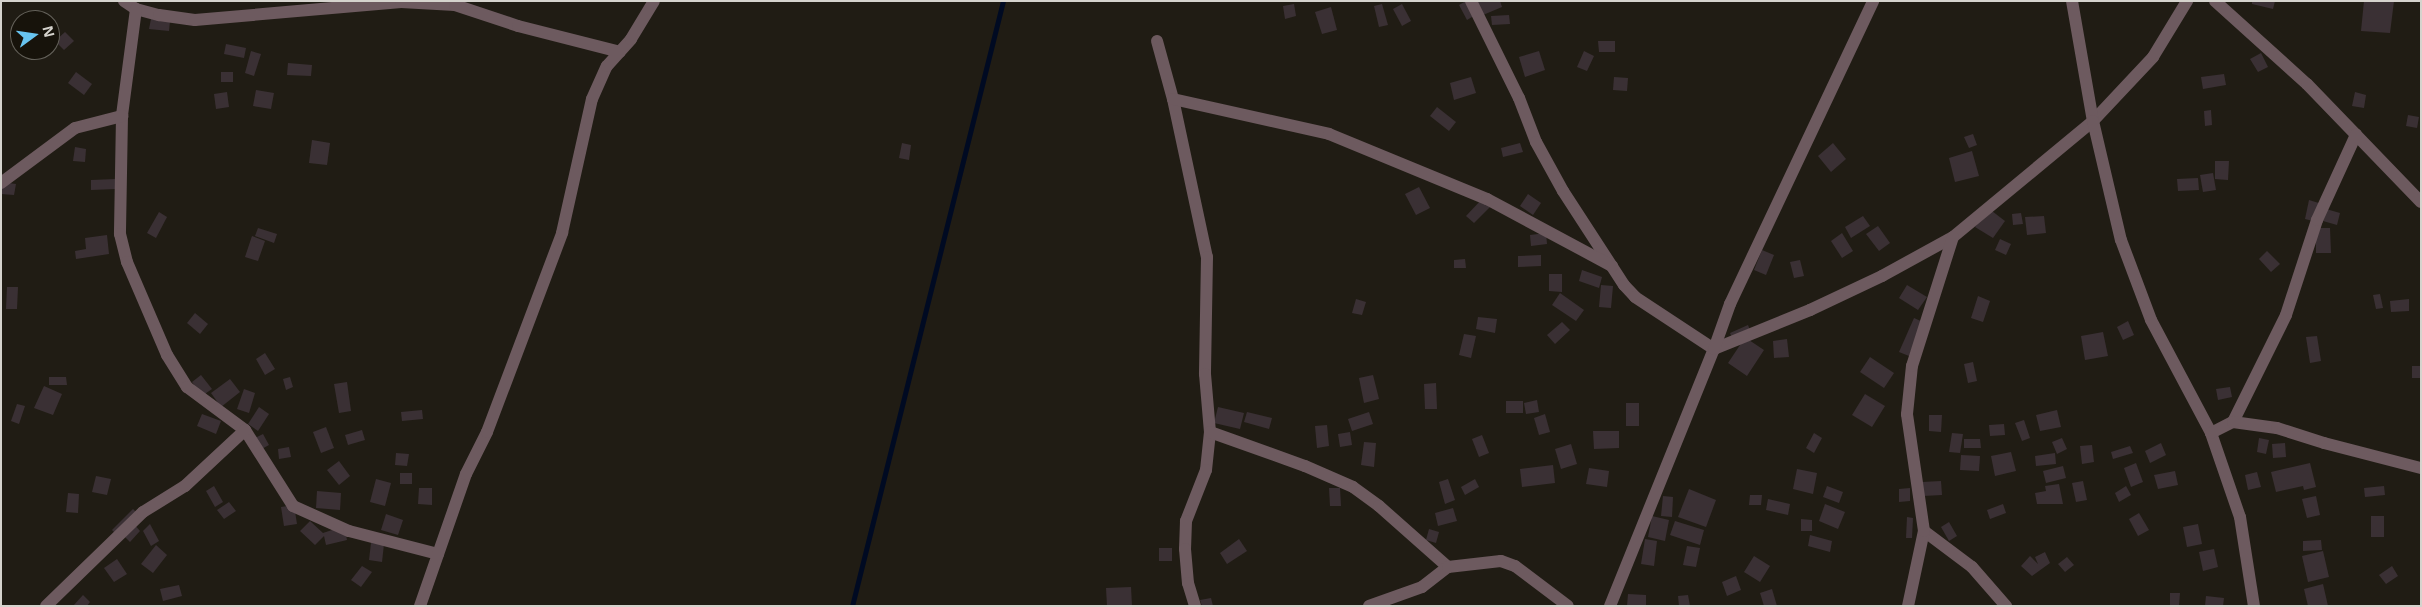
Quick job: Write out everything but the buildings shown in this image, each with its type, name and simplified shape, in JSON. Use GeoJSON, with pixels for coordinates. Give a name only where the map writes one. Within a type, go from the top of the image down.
{"type":"FeatureCollection","features":[{"type":"Feature","properties":{"kind":"street"},"geometry":{"type":"LineString","coordinates":[[124,1],[136,9],[195,20],[401,2],[455,5],[518,26],[620,52]]}},
{"type":"Feature","properties":{"kind":"street"},"geometry":{"type":"LineString","coordinates":[[420,606],[466,474],[488,432],[562,233],[592,99],[607,66],[620,52],[654,1]]}},
{"type":"Feature","properties":{"kind":"street"},"geometry":{"type":"LineString","coordinates":[[1471,1],[1519,98],[1536,142],[1612,266],[1635,297],[1714,349]]}},
{"type":"Feature","properties":{"kind":"street"},"geometry":{"type":"LineString","coordinates":[[1610,606],[1714,349],[1730,304],[1873,1]]}},
{"type":"Feature","properties":{"kind":"street"},"geometry":{"type":"LineString","coordinates":[[2072,1],[2093,121],[2122,240],[2148,312],[2211,432],[2240,516],[2254,606]]}},
{"type":"Feature","properties":{"kind":"street"},"geometry":{"type":"LineString","coordinates":[[1714,349],[1834,299],[1953,237],[2093,121],[2153,57],[2187,1]]}},
{"type":"Feature","properties":{"kind":"street"},"geometry":{"type":"LineString","coordinates":[[2215,1],[2307,84],[2421,202]]}},
{"type":"Feature","properties":{"kind":"street"},"geometry":{"type":"LineString","coordinates":[[136,9],[122,116],[120,234],[127,262],[167,355],[187,387],[244,430],[293,506],[348,531],[438,554]]}},
{"type":"Feature","properties":{"kind":"street"},"geometry":{"type":"LineString","coordinates":[[1158,41],[1173,98],[1206,257],[1205,374],[1210,432],[1206,470],[1186,521],[1188,583],[1195,606]]}},
{"type":"Feature","properties":{"kind":"street"},"geometry":{"type":"LineString","coordinates":[[1173,98],[1329,134],[1487,199],[1612,266]]}},
{"type":"Feature","properties":{"kind":"street"},"geometry":{"type":"LineString","coordinates":[[1,183],[75,128],[122,116]]}},
{"type":"Feature","properties":{"kind":"street"},"geometry":{"type":"LineString","coordinates":[[2234,422],[2286,315],[2316,220],[2356,135]]}},
{"type":"Feature","properties":{"kind":"street"},"geometry":{"type":"LineString","coordinates":[[1908,606],[1924,531],[1907,414],[1912,366],[1953,237]]}},
{"type":"Feature","properties":{"kind":"street"},"geometry":{"type":"LineString","coordinates":[[2211,432],[2234,422],[2277,428],[2324,444],[2421,468]]}},
{"type":"Feature","properties":{"kind":"street"},"geometry":{"type":"LineString","coordinates":[[49,605],[74,576],[143,512],[185,486],[244,430]]}},
{"type":"Feature","properties":{"kind":"street"},"geometry":{"type":"LineString","coordinates":[[1210,432],[1305,466],[1353,487],[1379,506],[1448,567]]}},
{"type":"Feature","properties":{"kind":"street"},"geometry":{"type":"LineString","coordinates":[[1924,531],[1972,567],[2006,606]]}},
{"type":"Feature","properties":{"kind":"street"},"geometry":{"type":"LineString","coordinates":[[1368,606],[1422,587],[1448,567],[1501,561],[1515,566],[1568,606]]}},
{"type":"Feature","properties":{"kind":"waterway"},"geometry":{"type":"LineString","coordinates":[[852,606],[1003,1]]}}]}
